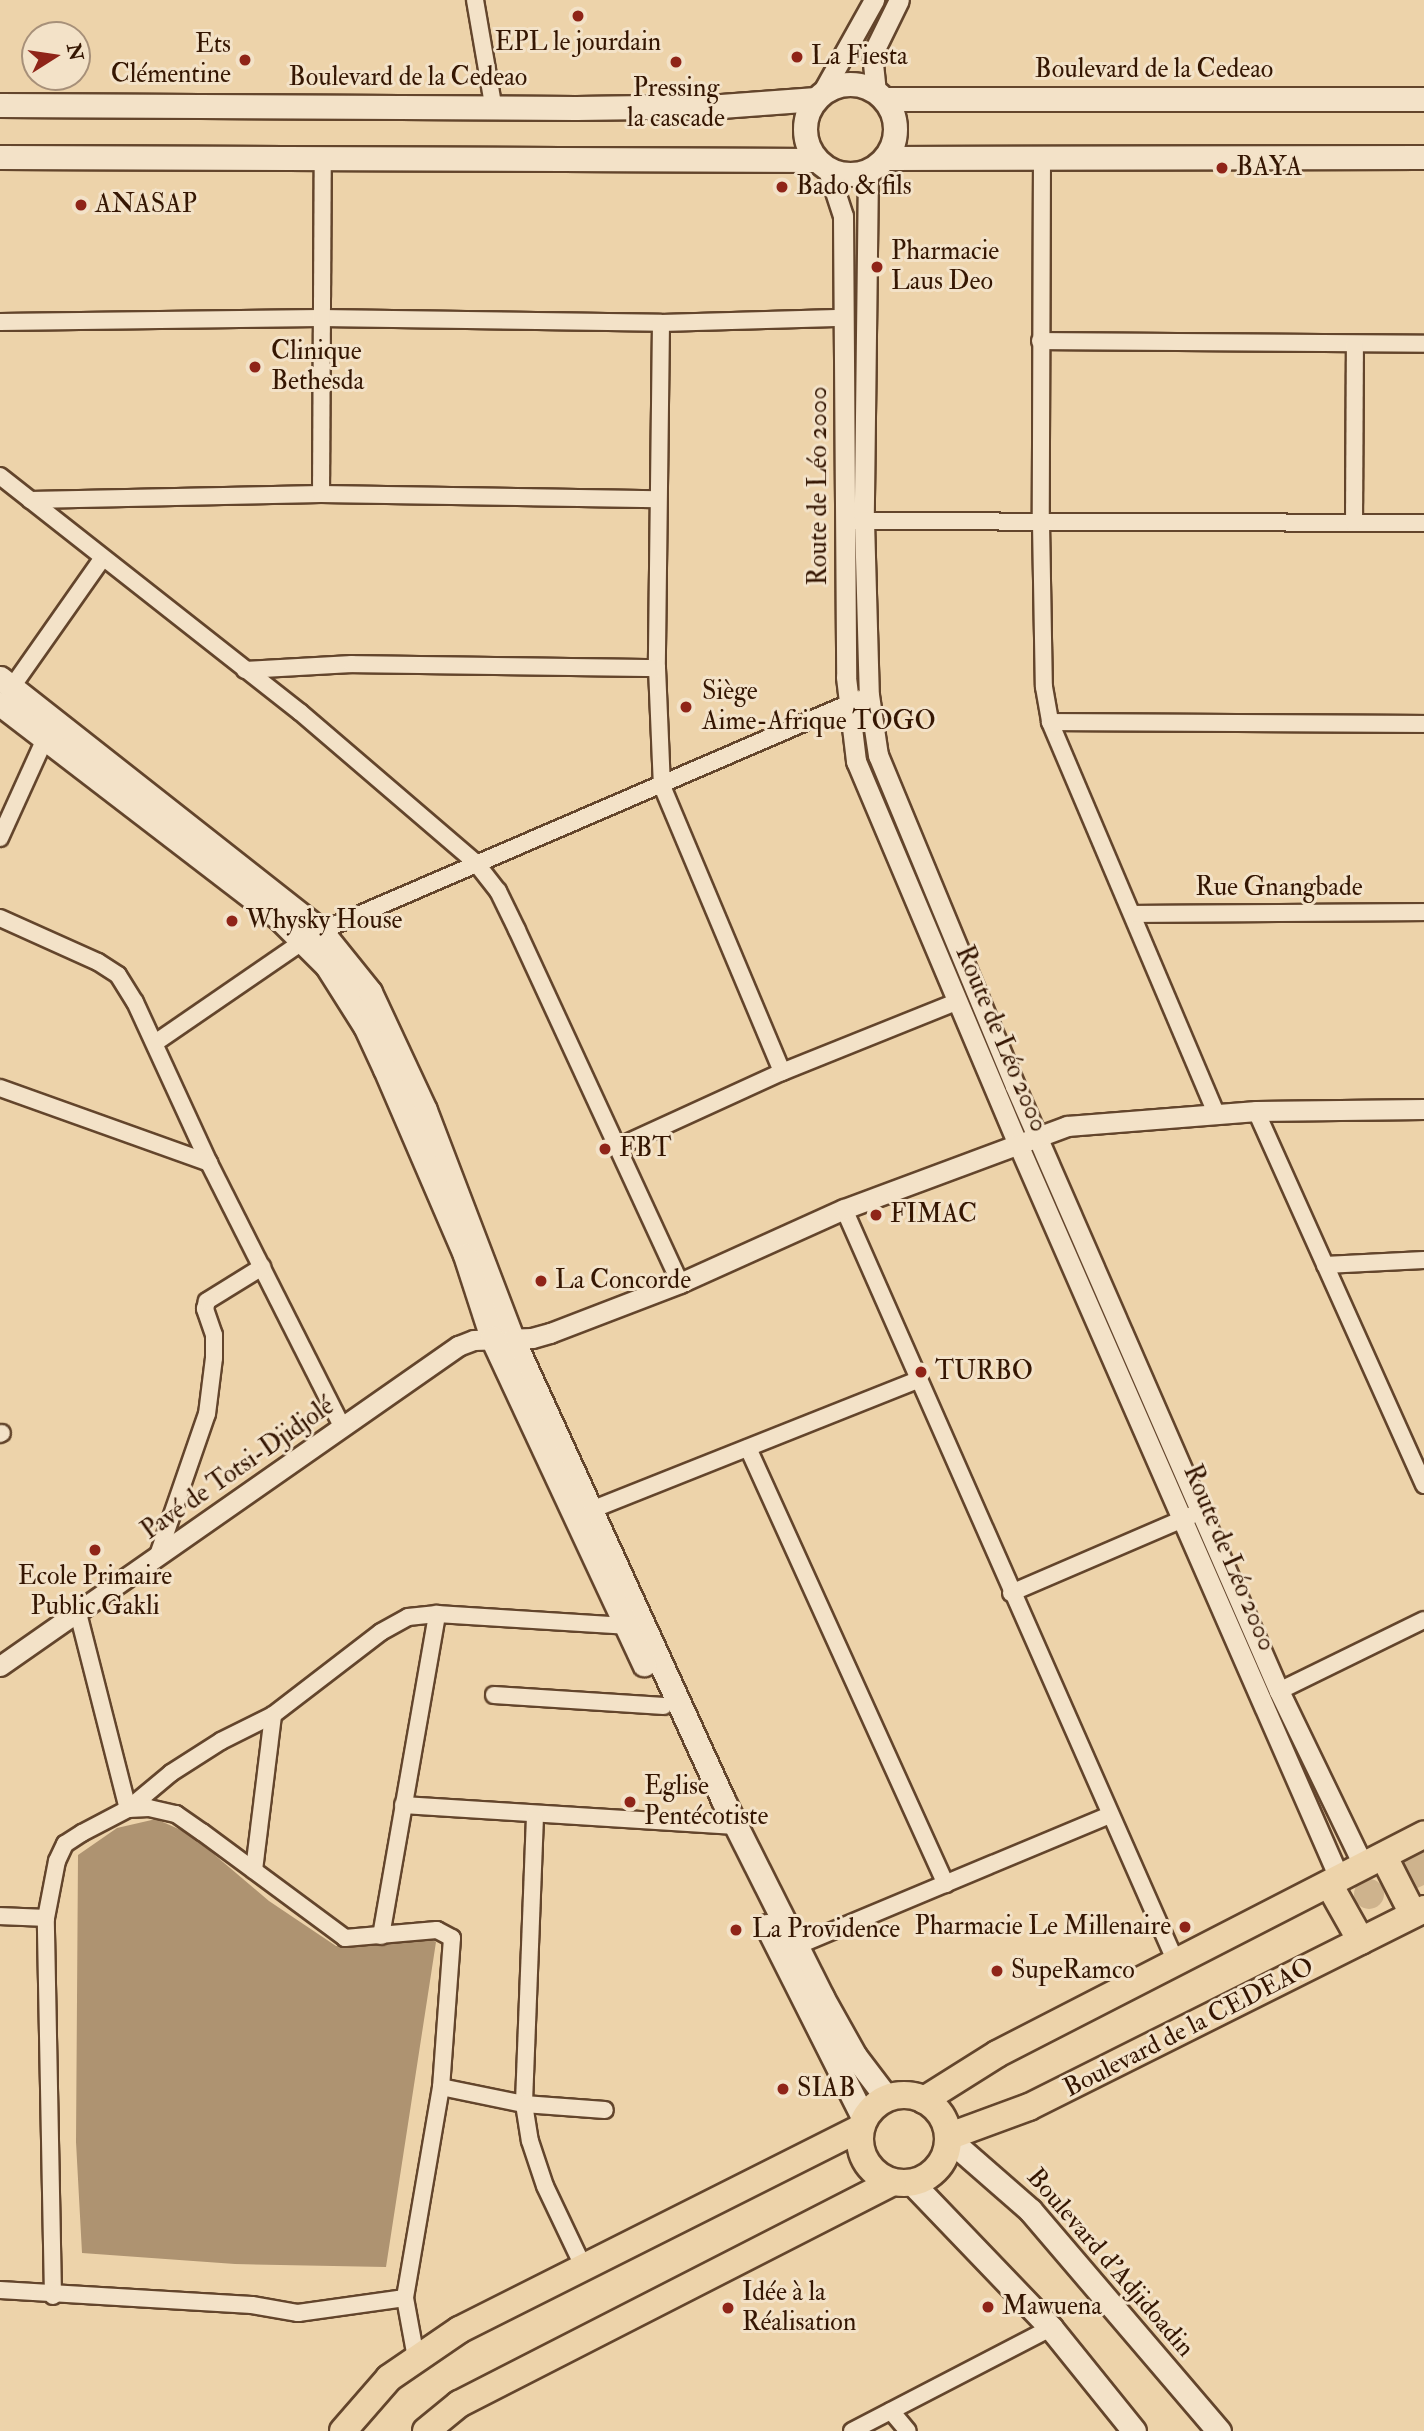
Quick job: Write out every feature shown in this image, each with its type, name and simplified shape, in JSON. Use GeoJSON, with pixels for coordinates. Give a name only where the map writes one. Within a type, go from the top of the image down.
{"type":"FeatureCollection","features":[{"type":"Feature","properties":{"kind":"main road"},"geometry":{"type":"LineString","coordinates":[[822,165],[808,148],[805,123],[819,96],[849,84],[880,96],[895,128],[877,164]]}},
{"type":"Feature","properties":{"kind":"main road","name":"Boulevard de la Cedeao"},"geometry":{"type":"LineString","coordinates":[[0,105],[721,106],[819,96]]}},
{"type":"Feature","properties":{"kind":"main road","name":"Boulevard de la Cedeao"},"geometry":{"type":"LineString","coordinates":[[880,96],[1424,99]]}},
{"type":"Feature","properties":{"kind":"main road"},"geometry":{"type":"LineString","coordinates":[[0,158],[323,158],[822,165],[841,174],[877,164],[1042,156],[1424,156]]}},
{"type":"Feature","properties":{"kind":"main road"},"geometry":{"type":"LineString","coordinates":[[4,690],[313,935],[365,1026],[626,1626],[664,1706],[727,1826],[855,2056],[887,2098]]}},
{"type":"Feature","properties":{"kind":"main road"},"geometry":{"type":"LineString","coordinates":[[502,1339],[591,1510],[727,1826],[862,2123],[860,2148],[869,2167],[902,2183],[1051,2328],[1134,2431]]}},
{"type":"Feature","properties":{"kind":"main road"},"geometry":{"type":"LineString","coordinates":[[924,2100],[998,2054],[1424,1835]]}},
{"type":"Feature","properties":{"kind":"main road"},"geometry":{"type":"LineString","coordinates":[[1374,1862],[1419,1912]]}},
{"type":"Feature","properties":{"kind":"main road"},"geometry":{"type":"LineString","coordinates":[[1335,1883],[1361,1941]]}},
{"type":"Feature","properties":{"kind":"main road","name":"Boulevard de la CEDEAO"},"geometry":{"type":"LineString","coordinates":[[951,2138],[1029,2108],[1419,1912]]}},
{"type":"Feature","properties":{"kind":"main road"},"geometry":{"type":"LineString","coordinates":[[343,2431],[366,2400],[416,2358],[459,2330],[862,2123],[887,2098],[912,2095],[937,2110],[951,2138],[935,2171],[902,2183],[459,2404],[426,2431]]}},
{"type":"Feature","properties":{"kind":"main road","name":"Boulevard d'Adjidoadin"},"geometry":{"type":"LineString","coordinates":[[951,2138],[1030,2210],[1219,2431]]}},
{"type":"Feature","properties":{"kind":"street"},"geometry":{"type":"LineString","coordinates":[[475,0],[493,104]]}},
{"type":"Feature","properties":{"kind":"street"},"geometry":{"type":"LineString","coordinates":[[819,96],[874,0]]}},
{"type":"Feature","properties":{"kind":"street"},"geometry":{"type":"LineString","coordinates":[[880,96],[872,55],[899,0]]}},
{"type":"Feature","properties":{"kind":"street"},"geometry":{"type":"LineString","coordinates":[[1042,156],[1041,523],[1044,687],[1049,722],[1134,914],[1216,1113]]}},
{"type":"Feature","properties":{"kind":"street"},"geometry":{"type":"LineString","coordinates":[[321,494],[323,158]]}},
{"type":"Feature","properties":{"kind":"street","name":"Route de Léo 2000"},"geometry":{"type":"LineString","coordinates":[[877,164],[855,521],[847,705],[856,761],[1017,1142],[1192,1515],[1279,1691],[1374,1862]]}},
{"type":"Feature","properties":{"kind":"street","name":"Route de Léo 2000"},"geometry":{"type":"LineString","coordinates":[[822,165],[843,216],[855,521],[875,744],[889,788],[1036,1135],[1192,1515],[1335,1883]]}},
{"type":"Feature","properties":{"kind":"street"},"geometry":{"type":"LineString","coordinates":[[0,322],[320,318],[661,323],[845,318]]}},
{"type":"Feature","properties":{"kind":"street"},"geometry":{"type":"LineString","coordinates":[[661,323],[657,668],[662,786],[782,1072]]}},
{"type":"Feature","properties":{"kind":"street"},"geometry":{"type":"LineString","coordinates":[[1040,341],[1424,344]]}},
{"type":"Feature","properties":{"kind":"street"},"geometry":{"type":"LineString","coordinates":[[1354,523],[1355,344]]}},
{"type":"Feature","properties":{"kind":"street"},"geometry":{"type":"LineString","coordinates":[[0,476],[397,791],[476,863],[498,891],[680,1283]]}},
{"type":"Feature","properties":{"kind":"street"},"geometry":{"type":"LineString","coordinates":[[30,500],[321,494],[658,499]]}},
{"type":"Feature","properties":{"kind":"street"},"geometry":{"type":"LineString","coordinates":[[855,521],[1424,523]]}},
{"type":"Feature","properties":{"kind":"street"},"geometry":{"type":"LineString","coordinates":[[4,690],[102,559]]}},
{"type":"Feature","properties":{"kind":"street"},"geometry":{"type":"LineString","coordinates":[[245,670],[352,664],[657,668]]}},
{"type":"Feature","properties":{"kind":"street"},"geometry":{"type":"LineString","coordinates":[[155,1043],[313,935],[869,695]]}},
{"type":"Feature","properties":{"kind":"street"},"geometry":{"type":"LineString","coordinates":[[1049,722],[1424,724]]}},
{"type":"Feature","properties":{"kind":"street"},"geometry":{"type":"LineString","coordinates":[[0,838],[50,729]]}},
{"type":"Feature","properties":{"kind":"street","name":"Rue Gnangbade"},"geometry":{"type":"LineString","coordinates":[[1134,914],[1424,912]]}},
{"type":"Feature","properties":{"kind":"street"},"geometry":{"type":"LineString","coordinates":[[0,918],[99,962],[118,975],[155,1043],[209,1163],[343,1427]]}},
{"type":"Feature","properties":{"kind":"street"},"geometry":{"type":"LineString","coordinates":[[618,1147],[782,1072],[956,1002]]}},
{"type":"Feature","properties":{"kind":"street"},"geometry":{"type":"LineString","coordinates":[[0,1088],[209,1163]]}},
{"type":"Feature","properties":{"kind":"street","name":"Pavé de Totsi-Djidjolé"},"geometry":{"type":"LineString","coordinates":[[0,1665],[458,1346],[550,1333],[680,1283],[844,1209],[1036,1135],[1097,1121],[1216,1113],[1424,1109]]}},
{"type":"Feature","properties":{"kind":"street"},"geometry":{"type":"LineString","coordinates":[[1256,1111],[1424,1485]]}},
{"type":"Feature","properties":{"kind":"street"},"geometry":{"type":"LineString","coordinates":[[844,1209],[1011,1593],[1176,1962]]}},
{"type":"Feature","properties":{"kind":"street"},"geometry":{"type":"LineString","coordinates":[[1325,1265],[1424,1260]]}},
{"type":"Feature","properties":{"kind":"street"},"geometry":{"type":"LineString","coordinates":[[157,1558],[206,1414],[214,1358],[207,1301],[262,1267]]}},
{"type":"Feature","properties":{"kind":"street"},"geometry":{"type":"LineString","coordinates":[[591,1510],[918,1380]]}},
{"type":"Feature","properties":{"kind":"street"},"geometry":{"type":"LineString","coordinates":[[748,1448],[946,1884]]}},
{"type":"Feature","properties":{"kind":"street"},"geometry":{"type":"LineString","coordinates":[[1011,1593],[1192,1515]]}},
{"type":"Feature","properties":{"kind":"street"},"geometry":{"type":"LineString","coordinates":[[78,1613],[128,1809]]}},
{"type":"Feature","properties":{"kind":"street"},"geometry":{"type":"LineString","coordinates":[[53,2296],[46,1918],[57,1861],[65,1844],[128,1809],[221,1741],[273,1715],[381,1632],[408,1618],[437,1614],[626,1626]]}},
{"type":"Feature","properties":{"kind":"street"},"geometry":{"type":"LineString","coordinates":[[381,1936],[437,1614]]}},
{"type":"Feature","properties":{"kind":"street"},"geometry":{"type":"LineString","coordinates":[[1279,1691],[1424,1619]]}},
{"type":"Feature","properties":{"kind":"street"},"geometry":{"type":"LineString","coordinates":[[494,1695],[664,1706]]}},
{"type":"Feature","properties":{"kind":"street"},"geometry":{"type":"LineString","coordinates":[[254,1870],[273,1715]]}},
{"type":"Feature","properties":{"kind":"street"},"geometry":{"type":"LineString","coordinates":[[403,1805],[536,1816],[727,1826]]}},
{"type":"Feature","properties":{"kind":"street"},"geometry":{"type":"LineString","coordinates":[[128,1809],[176,1814],[345,1938],[437,1930],[452,1938],[441,2087],[405,2298],[416,2358]]}},
{"type":"Feature","properties":{"kind":"street"},"geometry":{"type":"LineString","coordinates":[[794,1947],[1109,1815]]}},
{"type":"Feature","properties":{"kind":"street"},"geometry":{"type":"LineString","coordinates":[[536,1816],[524,2104],[530,2141],[545,2186],[583,2266]]}},
{"type":"Feature","properties":{"kind":"street"},"geometry":{"type":"LineString","coordinates":[[0,1916],[46,1918]]}},
{"type":"Feature","properties":{"kind":"street"},"geometry":{"type":"LineString","coordinates":[[441,2087],[524,2104],[605,2110]]}},
{"type":"Feature","properties":{"kind":"street"},"geometry":{"type":"LineString","coordinates":[[0,2290],[53,2296],[252,2305],[298,2313],[405,2298]]}},
{"type":"Feature","properties":{"kind":"street"},"geometry":{"type":"LineString","coordinates":[[852,2431],[1051,2328]]}},
{"type":"Feature","properties":{"kind":"street"},"geometry":{"type":"LineString","coordinates":[[891,2411],[908,2431]]}},
{"type":"Feature","properties":{"kind":"shaded area"},"geometry":{"type":"Polygon","coordinates":[[[156,1819],[190,1834],[269,1901],[336,1946],[425,1936],[436,1942],[386,2267],[235,2264],[82,2253],[76,2142],[78,1855],[117,1828],[156,1819]]]}},
{"type":"Feature","properties":{"kind":"shaded area"},"geometry":{"type":"Polygon","coordinates":[[[1424,1845],[1424,1885],[1413,1890],[1397,1860],[1424,1845]]]}},
{"type":"Feature","properties":{"kind":"shaded area"},"geometry":{"type":"Polygon","coordinates":[[[1369,1879],[1375,1880],[1383,1888],[1383,1900],[1375,1908],[1369,1909],[1363,1908],[1355,1900],[1354,1894],[1355,1888],[1363,1880],[1369,1879]]]}},
{"type":"Feature","properties":{"kind":"place","name":"EPL le jourdain"},"geometry":{"type":"Point","coordinates":[578,16]}},
{"type":"Feature","properties":{"kind":"place","name":"La Fiesta"},"geometry":{"type":"Point","coordinates":[797,57]}},
{"type":"Feature","properties":{"kind":"place","name":"Ets Clémentine"},"geometry":{"type":"Point","coordinates":[245,60]}},
{"type":"Feature","properties":{"kind":"place","name":"Pressing la cascade"},"geometry":{"type":"Point","coordinates":[676,62]}},
{"type":"Feature","properties":{"kind":"place","name":"BAYA"},"geometry":{"type":"Point","coordinates":[1222,168]}},
{"type":"Feature","properties":{"kind":"place","name":"Bado & fils"},"geometry":{"type":"Point","coordinates":[782,187]}},
{"type":"Feature","properties":{"kind":"place","name":"ANASAP"},"geometry":{"type":"Point","coordinates":[81,205]}},
{"type":"Feature","properties":{"kind":"place","name":"Pharmacie Laus Deo"},"geometry":{"type":"Point","coordinates":[877,267]}},
{"type":"Feature","properties":{"kind":"place","name":"Clinique Bethesda"},"geometry":{"type":"Point","coordinates":[255,367]}},
{"type":"Feature","properties":{"kind":"place","name":"Siège Aime-Afrique TOGO"},"geometry":{"type":"Point","coordinates":[686,707]}},
{"type":"Feature","properties":{"kind":"place","name":"Whysky House"},"geometry":{"type":"Point","coordinates":[232,921]}},
{"type":"Feature","properties":{"kind":"place","name":"FBT"},"geometry":{"type":"Point","coordinates":[605,1149]}},
{"type":"Feature","properties":{"kind":"place","name":"FIMAC"},"geometry":{"type":"Point","coordinates":[876,1215]}},
{"type":"Feature","properties":{"kind":"place","name":"La Concorde"},"geometry":{"type":"Point","coordinates":[541,1281]}},
{"type":"Feature","properties":{"kind":"place","name":"TURBO"},"geometry":{"type":"Point","coordinates":[921,1372]}},
{"type":"Feature","properties":{"kind":"place","name":"Ecole Primaire Public Gakli"},"geometry":{"type":"Point","coordinates":[95,1550]}},
{"type":"Feature","properties":{"kind":"place","name":"Eglise Pentécotiste"},"geometry":{"type":"Point","coordinates":[630,1802]}},
{"type":"Feature","properties":{"kind":"place","name":"Pharmacie Le Millenaire"},"geometry":{"type":"Point","coordinates":[1185,1927]}},
{"type":"Feature","properties":{"kind":"place","name":"La Providence"},"geometry":{"type":"Point","coordinates":[736,1930]}},
{"type":"Feature","properties":{"kind":"place","name":"SupeRamco"},"geometry":{"type":"Point","coordinates":[997,1971]}},
{"type":"Feature","properties":{"kind":"place","name":"SIAB"},"geometry":{"type":"Point","coordinates":[783,2089]}},
{"type":"Feature","properties":{"kind":"place","name":"Mawuena"},"geometry":{"type":"Point","coordinates":[988,2307]}},
{"type":"Feature","properties":{"kind":"place","name":"Idée à la Réalisation"},"geometry":{"type":"Point","coordinates":[728,2308]}}]}
